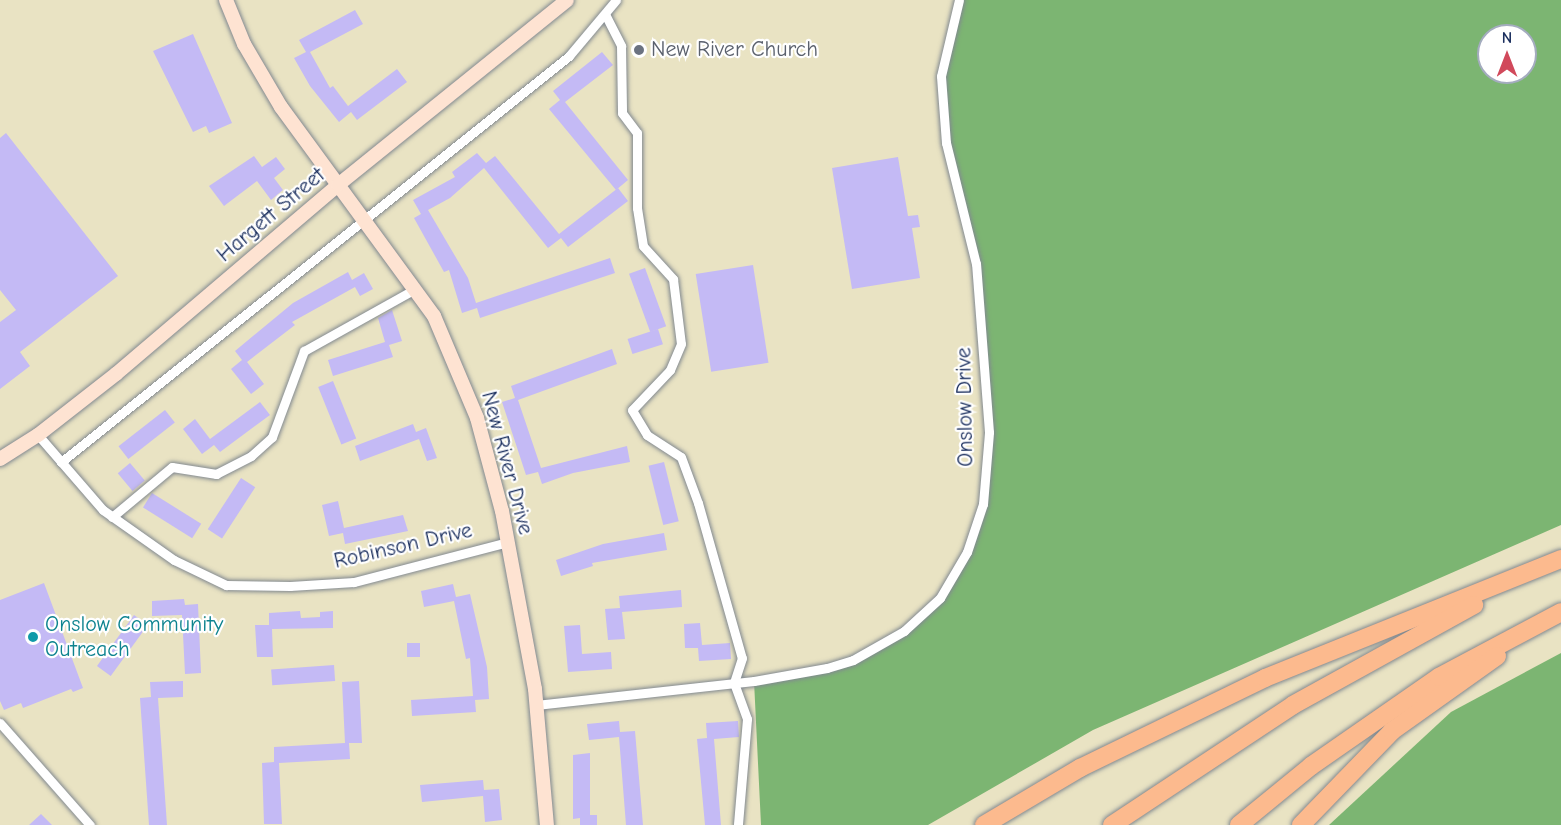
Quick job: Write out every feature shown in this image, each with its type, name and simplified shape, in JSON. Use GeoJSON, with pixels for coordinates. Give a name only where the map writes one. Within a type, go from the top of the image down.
{"type":"FeatureCollection","features":[{"type":"Feature","properties":{"kind":"highway"},"geometry":{"type":"LineString","coordinates":[[984,825],[1080,768],[1264,678],[1561,559]]}},
{"type":"Feature","properties":{"kind":"highway"},"geometry":{"type":"LineString","coordinates":[[1112,825],[1293,705],[1542,567]]}},
{"type":"Feature","properties":{"kind":"highway"},"geometry":{"type":"LineString","coordinates":[[1239,825],[1311,766],[1439,677],[1558,614]]}},
{"type":"Feature","properties":{"kind":"highway"},"geometry":{"type":"LineString","coordinates":[[1301,825],[1392,731],[1558,614]]}},
{"type":"Feature","properties":{"kind":"street","name":"New River Drive"},"geometry":{"type":"LineString","coordinates":[[226,0],[244,44],[281,107],[434,316],[477,418],[508,542],[536,705],[547,825]]}},
{"type":"Feature","properties":{"kind":"street","name":"Hargett Street"},"geometry":{"type":"LineString","coordinates":[[0,459],[38,435],[338,185],[567,0]]}},
{"type":"Feature","properties":{"kind":"street"},"geometry":{"type":"LineString","coordinates":[[61,462],[569,56],[616,0]]}},
{"type":"Feature","properties":{"kind":"street","name":"Onslow Drive"},"geometry":{"type":"LineString","coordinates":[[536,705],[734,683],[853,660],[904,631],[940,598],[967,552],[983,504],[989,432],[985,346],[976,264],[946,143],[941,76],[960,0]]}},
{"type":"Feature","properties":{"kind":"street"},"geometry":{"type":"LineString","coordinates":[[605,14],[621,46],[622,113],[637,133],[638,208],[643,246],[673,279],[681,344],[670,370],[632,410],[647,435],[681,457],[698,503],[742,658],[734,683],[747,720],[738,825]]}},
{"type":"Feature","properties":{"kind":"street"},"geometry":{"type":"LineString","coordinates":[[112,517],[172,467],[216,474],[251,456],[272,437],[304,351],[415,289]]}},
{"type":"Feature","properties":{"kind":"street","name":"Robinson Drive"},"geometry":{"type":"LineString","coordinates":[[38,435],[112,517],[174,560],[226,585],[290,586],[354,582],[508,542]]}},
{"type":"Feature","properties":{"kind":"street"},"geometry":{"type":"LineString","coordinates":[[0,723],[90,825]]}},
{"type":"Feature","properties":{"kind":"green space"},"geometry":{"type":"Polygon","coordinates":[[[960,0],[1561,0],[1561,525],[1093,730],[928,825],[761,825],[754,681],[827,668],[904,631],[940,598],[967,552],[983,504],[989,432],[976,264],[946,143],[941,76],[960,0]]]}},
{"type":"Feature","properties":{"kind":"green space"},"geometry":{"type":"Polygon","coordinates":[[[1561,653],[1561,825],[1329,825],[1451,712],[1561,653]]]}},
{"type":"Feature","properties":{"kind":"building"},"geometry":{"type":"Polygon","coordinates":[[[355,10],[363,24],[310,52],[330,88],[333,86],[348,106],[397,69],[407,82],[357,120],[351,112],[339,122],[310,86],[294,58],[306,52],[299,40],[355,10]]]}},
{"type":"Feature","properties":{"kind":"building"},"geometry":{"type":"Polygon","coordinates":[[[193,34],[232,123],[209,133],[206,126],[193,132],[153,51],[193,34]]]}},
{"type":"Feature","properties":{"kind":"building"},"geometry":{"type":"Polygon","coordinates":[[[602,52],[613,65],[565,102],[628,180],[616,190],[549,109],[560,100],[553,91],[602,52]]]}},
{"type":"Feature","properties":{"kind":"building"},"geometry":{"type":"Polygon","coordinates":[[[6,133],[118,276],[20,352],[30,366],[0,389],[0,322],[16,310],[0,290],[0,138],[6,133]]]}},
{"type":"Feature","properties":{"kind":"building"},"geometry":{"type":"Polygon","coordinates":[[[477,153],[486,163],[495,156],[559,234],[618,188],[628,201],[568,247],[561,238],[548,248],[484,168],[450,198],[428,210],[468,278],[476,303],[610,258],[615,273],[480,318],[477,308],[462,313],[449,270],[444,272],[414,218],[421,214],[413,200],[455,177],[452,172],[477,153]]]}},
{"type":"Feature","properties":{"kind":"building"},"geometry":{"type":"Polygon","coordinates":[[[254,156],[262,167],[276,157],[285,169],[274,178],[283,190],[271,200],[257,181],[224,206],[209,186],[254,156]]]}},
{"type":"Feature","properties":{"kind":"building"},"geometry":{"type":"Polygon","coordinates":[[[898,157],[908,216],[918,215],[920,227],[912,228],[920,278],[852,289],[832,168],[898,157]]]}},
{"type":"Feature","properties":{"kind":"building"},"geometry":{"type":"Polygon","coordinates":[[[753,265],[768,363],[711,372],[696,274],[753,265]]]}},
{"type":"Feature","properties":{"kind":"building"},"geometry":{"type":"Polygon","coordinates":[[[645,268],[666,326],[650,332],[629,274],[645,268]]]}},
{"type":"Feature","properties":{"kind":"building"},"geometry":{"type":"Polygon","coordinates":[[[348,272],[352,280],[364,273],[373,289],[360,296],[355,287],[292,322],[295,325],[247,362],[264,384],[251,394],[231,369],[242,360],[235,351],[293,303],[348,272]]]}},
{"type":"Feature","properties":{"kind":"building"},"geometry":{"type":"Polygon","coordinates":[[[392,310],[402,341],[389,345],[393,357],[333,376],[328,360],[385,342],[378,318],[392,310]]]}},
{"type":"Feature","properties":{"kind":"building"},"geometry":{"type":"Polygon","coordinates":[[[658,329],[663,344],[633,354],[628,339],[658,329]]]}},
{"type":"Feature","properties":{"kind":"building"},"geometry":{"type":"Polygon","coordinates":[[[612,349],[617,364],[518,400],[541,468],[627,446],[630,462],[573,473],[542,484],[538,472],[526,475],[502,402],[515,398],[511,386],[612,349]]]}},
{"type":"Feature","properties":{"kind":"building"},"geometry":{"type":"Polygon","coordinates":[[[333,381],[356,438],[341,444],[318,387],[333,381]]]}},
{"type":"Feature","properties":{"kind":"building"},"geometry":{"type":"Polygon","coordinates":[[[260,402],[270,415],[220,452],[214,445],[202,454],[183,429],[195,419],[210,439],[260,402]]]}},
{"type":"Feature","properties":{"kind":"building"},"geometry":{"type":"Polygon","coordinates":[[[165,410],[175,423],[128,459],[119,446],[165,410]]]}},
{"type":"Feature","properties":{"kind":"building"},"geometry":{"type":"Polygon","coordinates":[[[413,424],[416,432],[426,428],[437,458],[427,461],[419,439],[360,461],[355,446],[413,424]]]}},
{"type":"Feature","properties":{"kind":"building"},"geometry":{"type":"Polygon","coordinates":[[[664,462],[679,521],[663,525],[648,466],[664,462]]]}},
{"type":"Feature","properties":{"kind":"building"},"geometry":{"type":"Polygon","coordinates":[[[130,463],[145,481],[133,491],[118,473],[130,463]]]}},
{"type":"Feature","properties":{"kind":"building"},"geometry":{"type":"Polygon","coordinates":[[[241,478],[255,487],[222,538],[208,529],[241,478]]]}},
{"type":"Feature","properties":{"kind":"building"},"geometry":{"type":"Polygon","coordinates":[[[152,493],[201,524],[192,538],[143,507],[152,493]]]}},
{"type":"Feature","properties":{"kind":"building"},"geometry":{"type":"Polygon","coordinates":[[[338,501],[344,528],[403,515],[408,531],[345,544],[343,533],[329,536],[322,505],[338,501]]]}},
{"type":"Feature","properties":{"kind":"building"},"geometry":{"type":"Polygon","coordinates":[[[664,533],[667,550],[592,563],[593,566],[561,576],[556,560],[603,544],[664,533]]]}},
{"type":"Feature","properties":{"kind":"building","name":"Onslow Community Outreach"},"geometry":{"type":"Polygon","coordinates":[[[44,583],[83,688],[73,692],[71,689],[23,708],[21,703],[4,710],[0,701],[0,600],[44,583]]]}},
{"type":"Feature","properties":{"kind":"building"},"geometry":{"type":"Polygon","coordinates":[[[453,584],[456,597],[470,594],[487,667],[489,699],[475,700],[476,712],[412,716],[411,700],[473,696],[470,658],[466,659],[454,601],[424,607],[421,591],[453,584]]]}},
{"type":"Feature","properties":{"kind":"building"},"geometry":{"type":"Polygon","coordinates":[[[681,590],[682,607],[622,612],[625,639],[608,640],[605,609],[620,608],[619,596],[681,590]]]}},
{"type":"Feature","properties":{"kind":"building"},"geometry":{"type":"Polygon","coordinates":[[[184,599],[185,605],[198,604],[201,673],[185,674],[182,615],[152,616],[152,601],[184,599]]]}},
{"type":"Feature","properties":{"kind":"building"},"geometry":{"type":"Polygon","coordinates":[[[300,611],[301,618],[320,617],[320,612],[333,611],[333,628],[272,629],[273,657],[257,657],[255,625],[269,625],[269,613],[300,611]]]}},
{"type":"Feature","properties":{"kind":"building"},"geometry":{"type":"Polygon","coordinates":[[[134,615],[148,625],[111,676],[97,666],[134,615]]]}},
{"type":"Feature","properties":{"kind":"building"},"geometry":{"type":"Polygon","coordinates":[[[700,623],[702,645],[730,643],[731,659],[699,661],[698,648],[685,648],[684,624],[700,623]]]}},
{"type":"Feature","properties":{"kind":"building"},"geometry":{"type":"Polygon","coordinates":[[[580,625],[582,654],[611,652],[612,669],[568,672],[564,626],[580,625]]]}},
{"type":"Feature","properties":{"kind":"building"},"geometry":{"type":"Polygon","coordinates":[[[407,643],[420,643],[420,657],[407,657],[407,643]]]}},
{"type":"Feature","properties":{"kind":"building"},"geometry":{"type":"Polygon","coordinates":[[[334,665],[335,681],[272,685],[271,669],[334,665]]]}},
{"type":"Feature","properties":{"kind":"building"},"geometry":{"type":"Polygon","coordinates":[[[183,681],[183,697],[158,698],[167,825],[149,825],[140,698],[151,697],[150,682],[183,681]]]}},
{"type":"Feature","properties":{"kind":"building"},"geometry":{"type":"Polygon","coordinates":[[[359,681],[362,743],[349,743],[350,759],[279,763],[282,824],[264,824],[262,763],[274,762],[274,747],[345,743],[342,682],[359,681]]]}},
{"type":"Feature","properties":{"kind":"building"},"geometry":{"type":"Polygon","coordinates":[[[619,721],[620,732],[635,731],[643,825],[626,825],[619,737],[589,740],[587,724],[619,721]]]}},
{"type":"Feature","properties":{"kind":"building"},"geometry":{"type":"Polygon","coordinates":[[[738,721],[739,737],[714,739],[721,825],[705,825],[697,739],[707,738],[706,723],[738,721]]]}},
{"type":"Feature","properties":{"kind":"building"},"geometry":{"type":"Polygon","coordinates":[[[590,753],[590,815],[597,815],[597,825],[580,825],[580,818],[573,819],[573,755],[590,753]]]}},
{"type":"Feature","properties":{"kind":"building"},"geometry":{"type":"Polygon","coordinates":[[[483,780],[484,790],[499,789],[502,820],[485,822],[483,796],[422,802],[420,785],[483,780]]]}},
{"type":"Feature","properties":{"kind":"building"},"geometry":{"type":"Polygon","coordinates":[[[41,814],[52,825],[29,825],[41,814]]]}},
{"type":"Feature","properties":{"kind":"place","name":"New River Church"},"geometry":{"type":"Point","coordinates":[639,50]}},
{"type":"Feature","properties":{"kind":"place","name":"Onslow Community Outreach"},"geometry":{"type":"Point","coordinates":[33,637]}}]}
